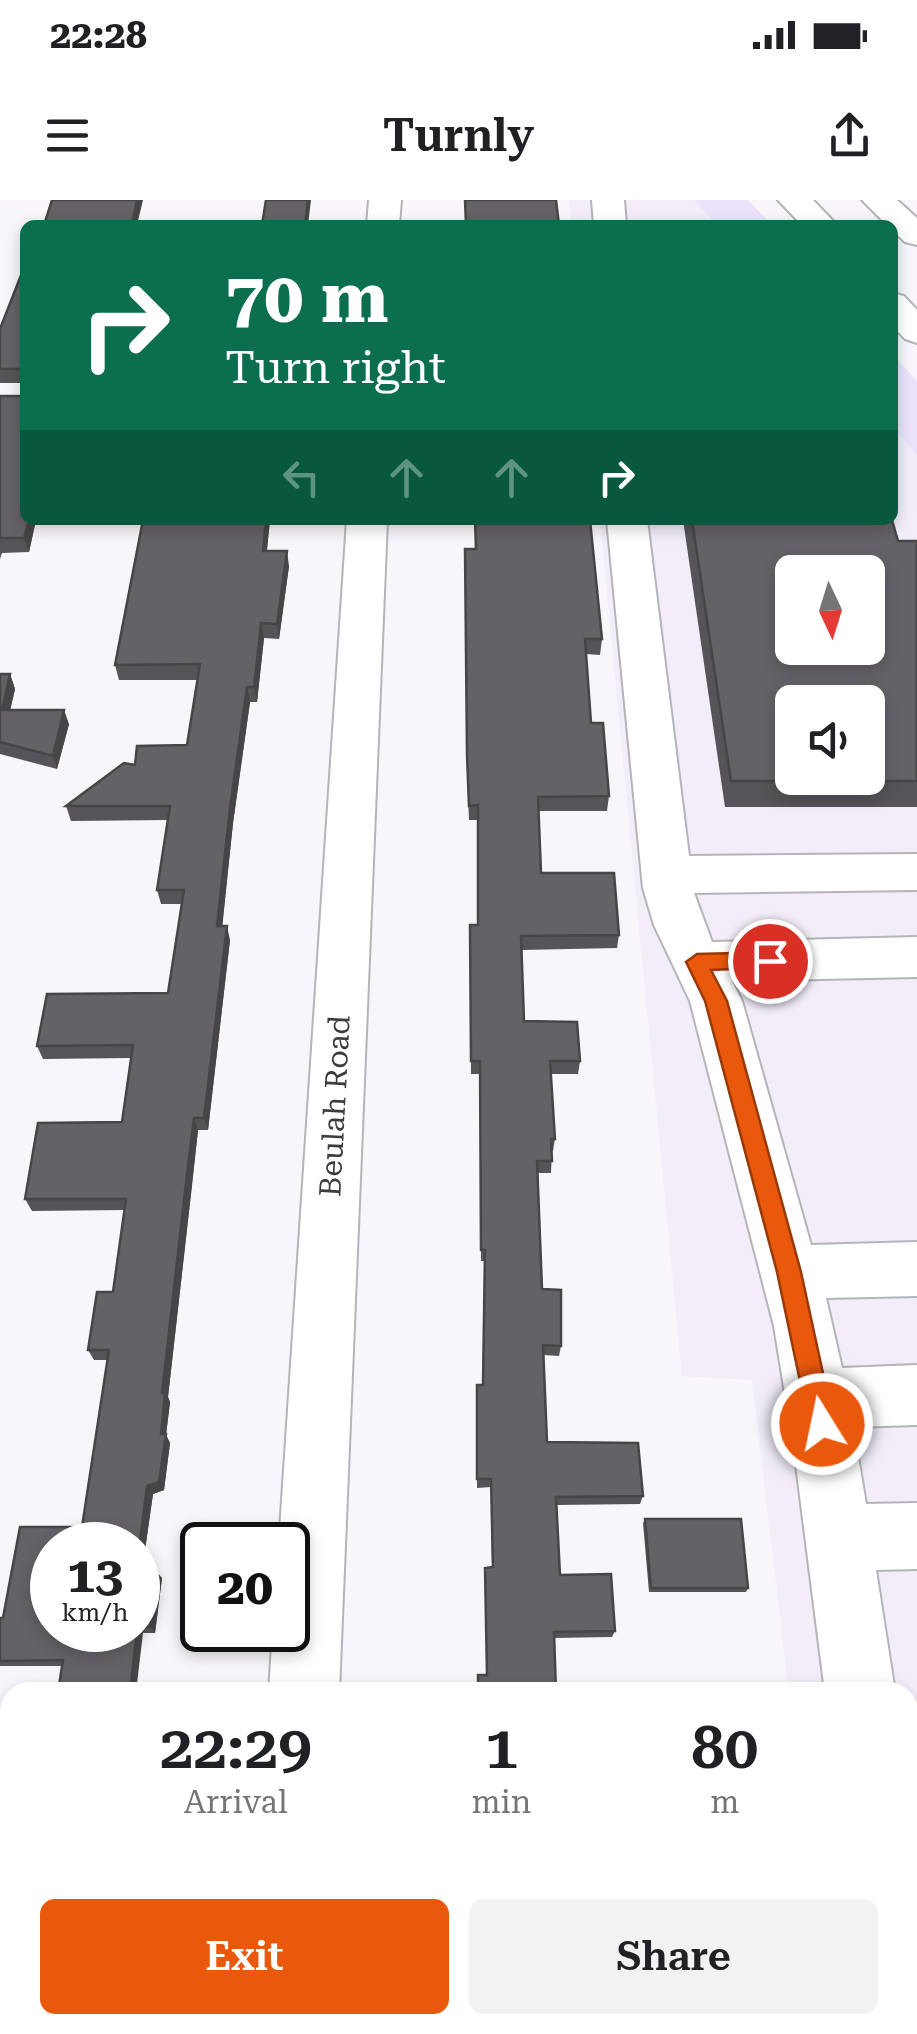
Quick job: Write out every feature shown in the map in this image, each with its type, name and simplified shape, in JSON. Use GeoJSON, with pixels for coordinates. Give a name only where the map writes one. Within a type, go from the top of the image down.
{"type":"FeatureCollection","features":[{"type":"Feature","properties":{"kind":"main road"},"geometry":{"type":"LineString","coordinates":[[794,200],[816,220]]}},
{"type":"Feature","properties":{"kind":"main road"},"geometry":{"type":"LineString","coordinates":[[878,200],[917,235]]}},
{"type":"Feature","properties":{"kind":"main road"},"geometry":{"type":"LineString","coordinates":[[898,311],[917,332]]}},
{"type":"Feature","properties":{"kind":"main road","name":"Beulah Road"},"geometry":{"type":"LineString","coordinates":[[305,1682],[367,525]]}},
{"type":"Feature","properties":{"kind":"main road"},"geometry":{"type":"LineString","coordinates":[[628,525],[666,875],[679,925],[716,1001],[789,1272],[817,1398],[859,1682]]}},
{"type":"Feature","properties":{"kind":"main road"},"geometry":{"type":"LineString","coordinates":[[666,875],[917,872]]}},
{"type":"Feature","properties":{"kind":"main road"},"geometry":{"type":"LineString","coordinates":[[697,962],[917,958]]}},
{"type":"Feature","properties":{"kind":"main road"},"geometry":{"type":"LineString","coordinates":[[789,1272],[917,1270]]}},
{"type":"Feature","properties":{"kind":"main road"},"geometry":{"type":"LineString","coordinates":[[817,1398],[917,1395]]}},
{"type":"Feature","properties":{"kind":"main road"},"geometry":{"type":"LineString","coordinates":[[839,1538],[917,1536]]}},
{"type":"Feature","properties":{"kind":"shaded area"},"geometry":{"type":"Polygon","coordinates":[[[569,200],[694,200],[713,220],[571,220],[569,200]]]}},
{"type":"Feature","properties":{"kind":"shaded area"},"geometry":{"type":"Polygon","coordinates":[[[694,200],[748,200],[767,220],[713,220],[694,200]]]}},
{"type":"Feature","properties":{"kind":"shaded area"},"geometry":{"type":"Polygon","coordinates":[[[898,360],[917,381],[917,456],[898,433],[898,360]]]}},
{"type":"Feature","properties":{"kind":"shaded area"},"geometry":{"type":"Polygon","coordinates":[[[898,433],[917,456],[917,1682],[788,1682],[752,1380],[682,1376],[600,525],[898,525],[898,433]]]}},
{"type":"Feature","properties":{"kind":"building"},"geometry":{"type":"Polygon","coordinates":[[[52,200],[137,200],[133,220],[46,220],[52,200]]]}},
{"type":"Feature","properties":{"kind":"building"},"geometry":{"type":"Polygon","coordinates":[[[266,200],[308,200],[306,220],[263,220],[266,200]]]}},
{"type":"Feature","properties":{"kind":"building"},"geometry":{"type":"Polygon","coordinates":[[[465,200],[556,200],[558,220],[466,220],[465,200]]]}},
{"type":"Feature","properties":{"kind":"building"},"geometry":{"type":"Polygon","coordinates":[[[20,278],[20,369],[0,369],[0,329],[20,278]]]}},
{"type":"Feature","properties":{"kind":"building"},"geometry":{"type":"Polygon","coordinates":[[[0,396],[20,396],[20,525],[28,525],[24,538],[0,538],[0,396]]]}},
{"type":"Feature","properties":{"kind":"building"},"geometry":{"type":"Polygon","coordinates":[[[142,525],[266,525],[263,551],[287,551],[277,624],[261,623],[254,687],[247,687],[230,808],[217,926],[227,926],[204,1118],[194,1118],[187,1174],[162,1393],[161,1434],[166,1434],[159,1482],[147,1486],[142,1522],[83,1522],[109,1350],[88,1350],[97,1292],[113,1292],[126,1199],[25,1199],[38,1123],[122,1122],[133,1045],[37,1046],[47,994],[168,993],[184,890],[157,890],[170,806],[66,806],[124,763],[135,765],[137,746],[187,745],[200,664],[115,665],[142,525]]]}},
{"type":"Feature","properties":{"kind":"building"},"geometry":{"type":"Polygon","coordinates":[[[475,525],[591,525],[602,639],[585,639],[591,723],[603,723],[609,796],[538,797],[541,873],[614,873],[619,935],[521,936],[524,1021],[577,1022],[580,1061],[550,1061],[555,1139],[551,1139],[552,1161],[537,1161],[542,1289],[561,1290],[561,1346],[543,1345],[547,1442],[638,1443],[643,1496],[556,1497],[560,1575],[611,1574],[615,1631],[554,1632],[556,1682],[478,1682],[478,1675],[487,1675],[485,1568],[493,1567],[491,1479],[477,1479],[477,1385],[483,1385],[485,1250],[481,1250],[480,1061],[471,1061],[470,925],[478,925],[478,805],[469,806],[465,549],[476,549],[475,525]]]}},
{"type":"Feature","properties":{"kind":"building"},"geometry":{"type":"Polygon","coordinates":[[[693,525],[893,525],[898,541],[917,541],[917,781],[885,781],[885,685],[775,685],[775,781],[731,781],[693,525]]]}},
{"type":"Feature","properties":{"kind":"building"},"geometry":{"type":"Polygon","coordinates":[[[0,674],[10,674],[2,710],[64,710],[53,756],[0,742],[0,674]]]}},
{"type":"Feature","properties":{"kind":"building"},"geometry":{"type":"Polygon","coordinates":[[[645,1519],[741,1519],[748,1588],[651,1588],[645,1519]]]}},
{"type":"Feature","properties":{"kind":"building"},"geometry":{"type":"Polygon","coordinates":[[[20,1527],[30,1527],[30,1652],[135,1652],[131,1682],[60,1682],[63,1660],[0,1661],[0,1618],[20,1527]]]}},
{"type":"Feature","properties":{"kind":"route"},"geometry":{"type":"LineString","coordinates":[[770,961],[697,962],[716,1001],[804,1326],[822,1424]]}}]}
